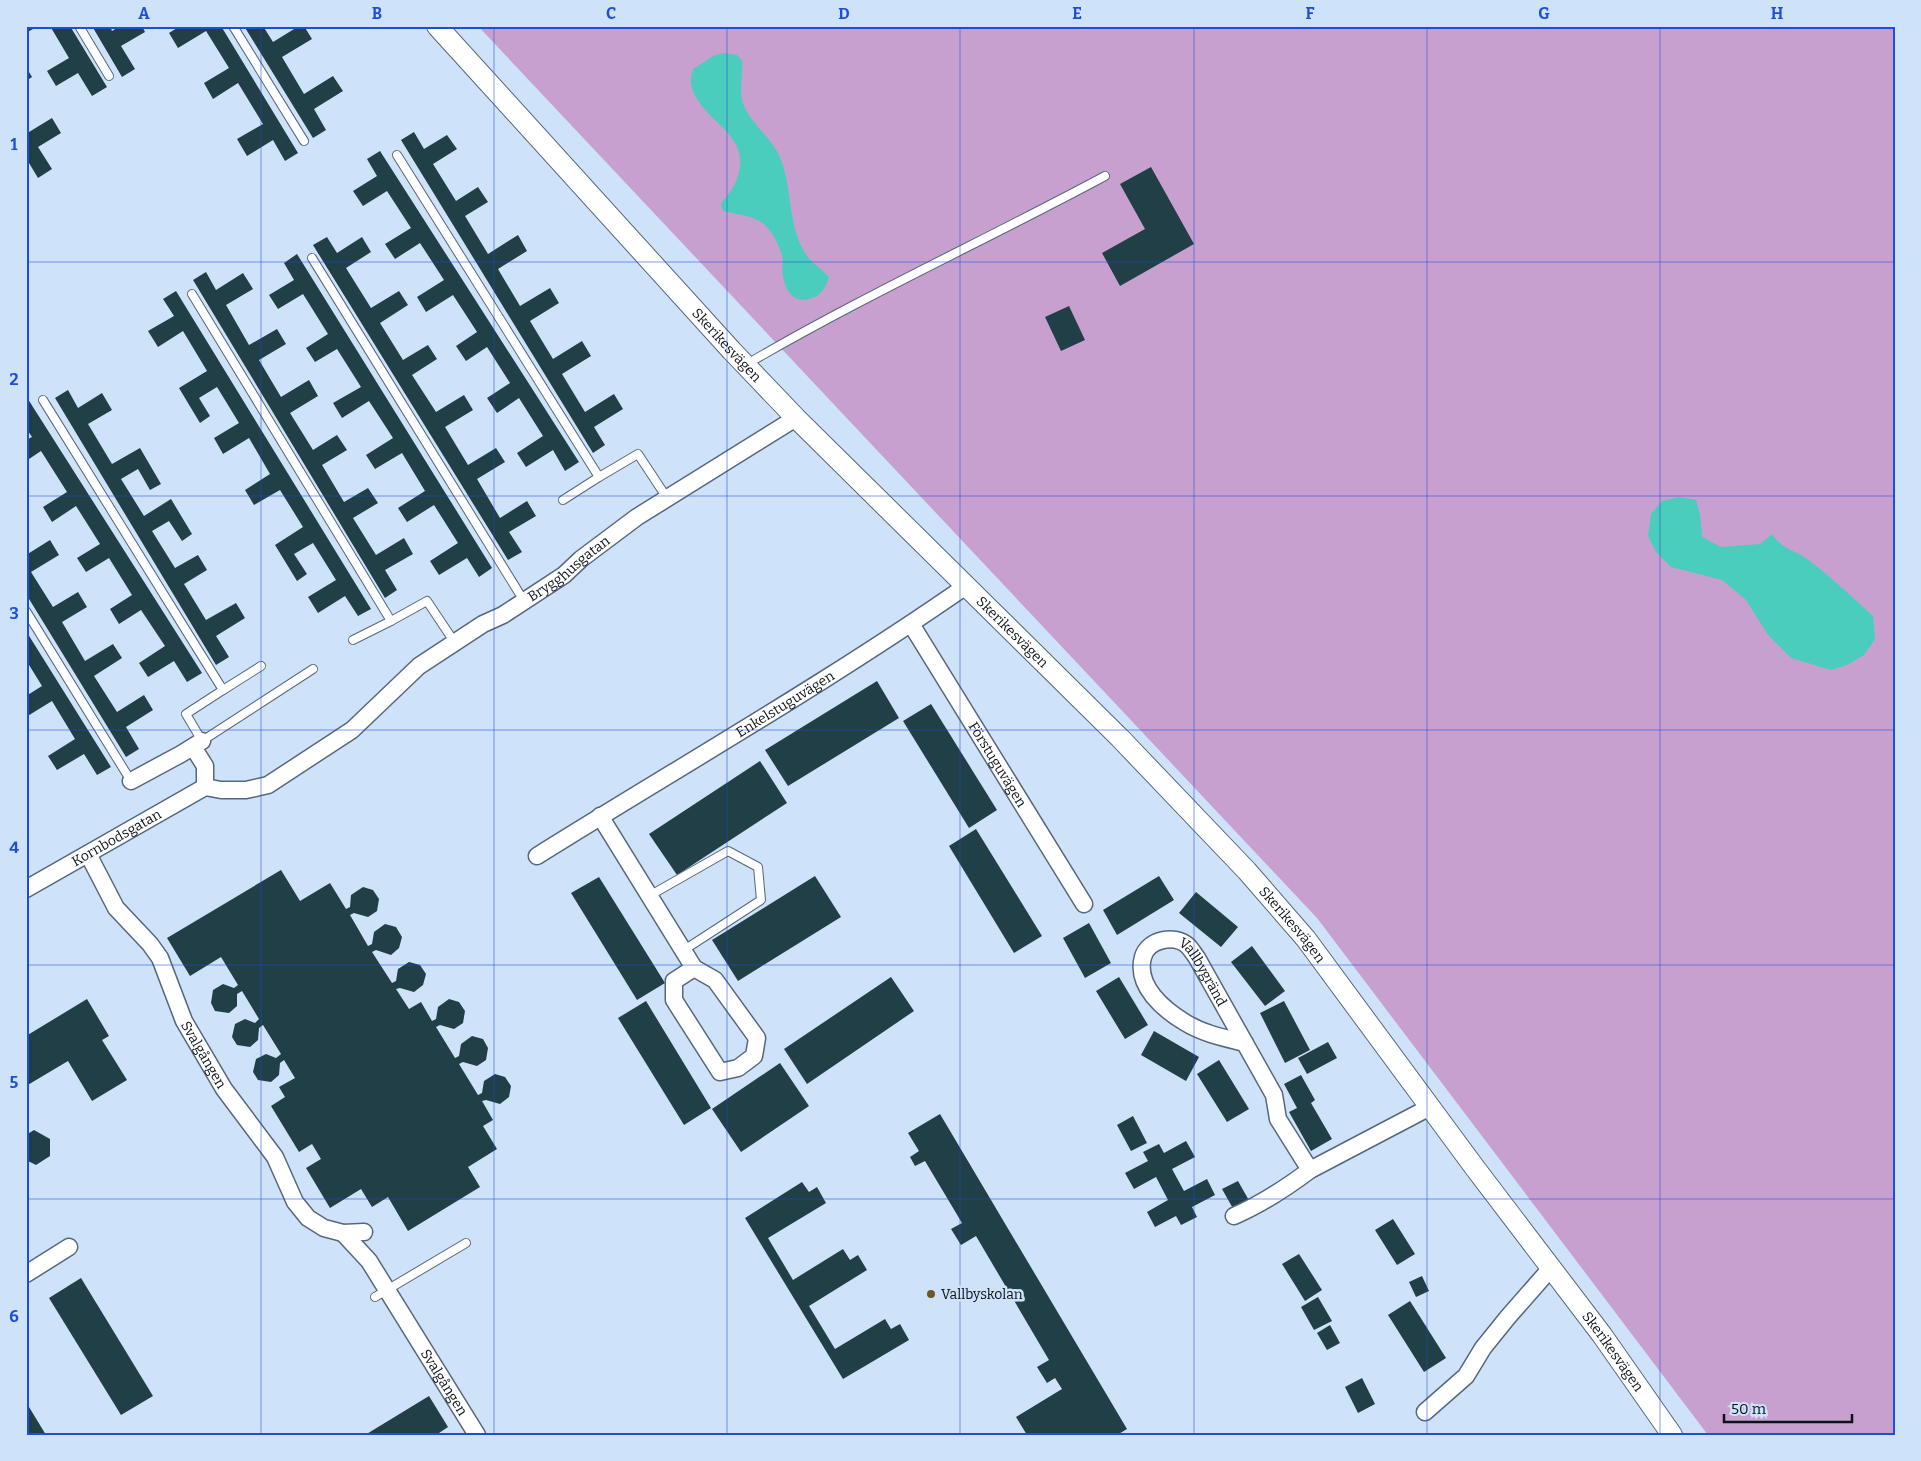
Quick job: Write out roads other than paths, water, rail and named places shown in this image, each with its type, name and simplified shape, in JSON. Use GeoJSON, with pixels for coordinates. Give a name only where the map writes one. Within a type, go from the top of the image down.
{"type":"FeatureCollection","features":[{"type":"Feature","properties":{"kind":"street","name":"Skerikesvägen"},"geometry":{"type":"LineString","coordinates":[[438,26],[574,179],[746,366],[796,418],[1120,738],[1247,871],[1306,939],[1430,1107],[1602,1334],[1672,1435]]}},
{"type":"Feature","properties":{"kind":"street","name":"Brygghusgatan"},"geometry":{"type":"LineString","coordinates":[[205,786],[221,790],[246,790],[268,785],[352,730],[419,666],[483,624],[503,615],[564,575],[581,559],[637,517],[796,418]]}},
{"type":"Feature","properties":{"kind":"street","name":"Enkelstuguvägen"},"geometry":{"type":"LineString","coordinates":[[537,856],[911,624],[966,586]]}},
{"type":"Feature","properties":{"kind":"street","name":"Förstuguvägen"},"geometry":{"type":"LineString","coordinates":[[911,624],[1084,904]]}},
{"type":"Feature","properties":{"kind":"street"},"geometry":{"type":"LineString","coordinates":[[131,781],[197,744],[205,766],[205,786]]}},
{"type":"Feature","properties":{"kind":"street","name":"Kornbodsgatan"},"geometry":{"type":"LineString","coordinates":[[26,889],[205,786]]}},
{"type":"Feature","properties":{"kind":"street"},"geometry":{"type":"LineString","coordinates":[[600,816],[694,968],[715,980],[757,1038],[754,1056],[738,1068],[720,1072],[674,1000],[674,981],[694,968]]}},
{"type":"Feature","properties":{"kind":"street","name":"Svalgången"},"geometry":{"type":"LineString","coordinates":[[88,854],[116,908],[150,944],[160,958],[184,1021],[224,1089],[275,1157],[295,1202],[308,1218],[324,1228],[343,1233],[364,1232]]}},
{"type":"Feature","properties":{"kind":"street","name":"Vallbygränd"},"geometry":{"type":"LineString","coordinates":[[1245,1043],[1203,1031],[1188,1024],[1159,1004],[1145,983],[1142,968],[1143,955],[1151,945],[1161,940],[1170,939],[1179,940],[1188,945],[1197,958],[1245,1043],[1274,1095],[1278,1119],[1310,1170]]}},
{"type":"Feature","properties":{"kind":"street"},"geometry":{"type":"LineString","coordinates":[[1234,1216],[1255,1207],[1292,1184],[1310,1170],[1430,1107]]}},
{"type":"Feature","properties":{"kind":"street","name":"Svalgången"},"geometry":{"type":"LineString","coordinates":[[343,1233],[369,1260],[381,1293],[477,1435]]}},
{"type":"Feature","properties":{"kind":"street"},"geometry":{"type":"LineString","coordinates":[[26,1274],[69,1247]]}},
{"type":"Feature","properties":{"kind":"street"},"geometry":{"type":"LineString","coordinates":[[1425,1412],[1466,1376],[1483,1348],[1552,1268]]}},
{"type":"Feature","properties":{"kind":"lane"},"geometry":{"type":"LineString","coordinates":[[79,26],[109,76]]}},
{"type":"Feature","properties":{"kind":"lane"},"geometry":{"type":"LineString","coordinates":[[233,26],[304,141]]}},
{"type":"Feature","properties":{"kind":"lane"},"geometry":{"type":"LineString","coordinates":[[397,155],[600,477]]}},
{"type":"Feature","properties":{"kind":"lane"},"geometry":{"type":"LineString","coordinates":[[746,366],[810,328],[1019,222],[1105,176]]}},
{"type":"Feature","properties":{"kind":"lane"},"geometry":{"type":"LineString","coordinates":[[312,258],[524,601]]}},
{"type":"Feature","properties":{"kind":"lane"},"geometry":{"type":"LineString","coordinates":[[192,294],[390,621]]}},
{"type":"Feature","properties":{"kind":"lane"},"geometry":{"type":"LineString","coordinates":[[43,400],[223,690]]}},
{"type":"Feature","properties":{"kind":"lane"},"geometry":{"type":"LineString","coordinates":[[563,500],[638,454],[667,498]]}},
{"type":"Feature","properties":{"kind":"lane"},"geometry":{"type":"LineString","coordinates":[[353,640],[427,601],[455,643]]}},
{"type":"Feature","properties":{"kind":"lane"},"geometry":{"type":"LineString","coordinates":[[26,611],[131,781]]}},
{"type":"Feature","properties":{"kind":"lane"},"geometry":{"type":"LineString","coordinates":[[261,666],[186,714],[197,744],[313,669]]}},
{"type":"Feature","properties":{"kind":"lane"},"geometry":{"type":"LineString","coordinates":[[649,896],[728,851],[758,867],[761,900],[684,950]]}},
{"type":"Feature","properties":{"kind":"lane"},"geometry":{"type":"LineString","coordinates":[[381,1293],[466,1243]]}},
{"type":"Feature","properties":{"kind":"place","name":"Vallbyskolan"},"geometry":{"type":"Point","coordinates":[931,1294]}}]}
